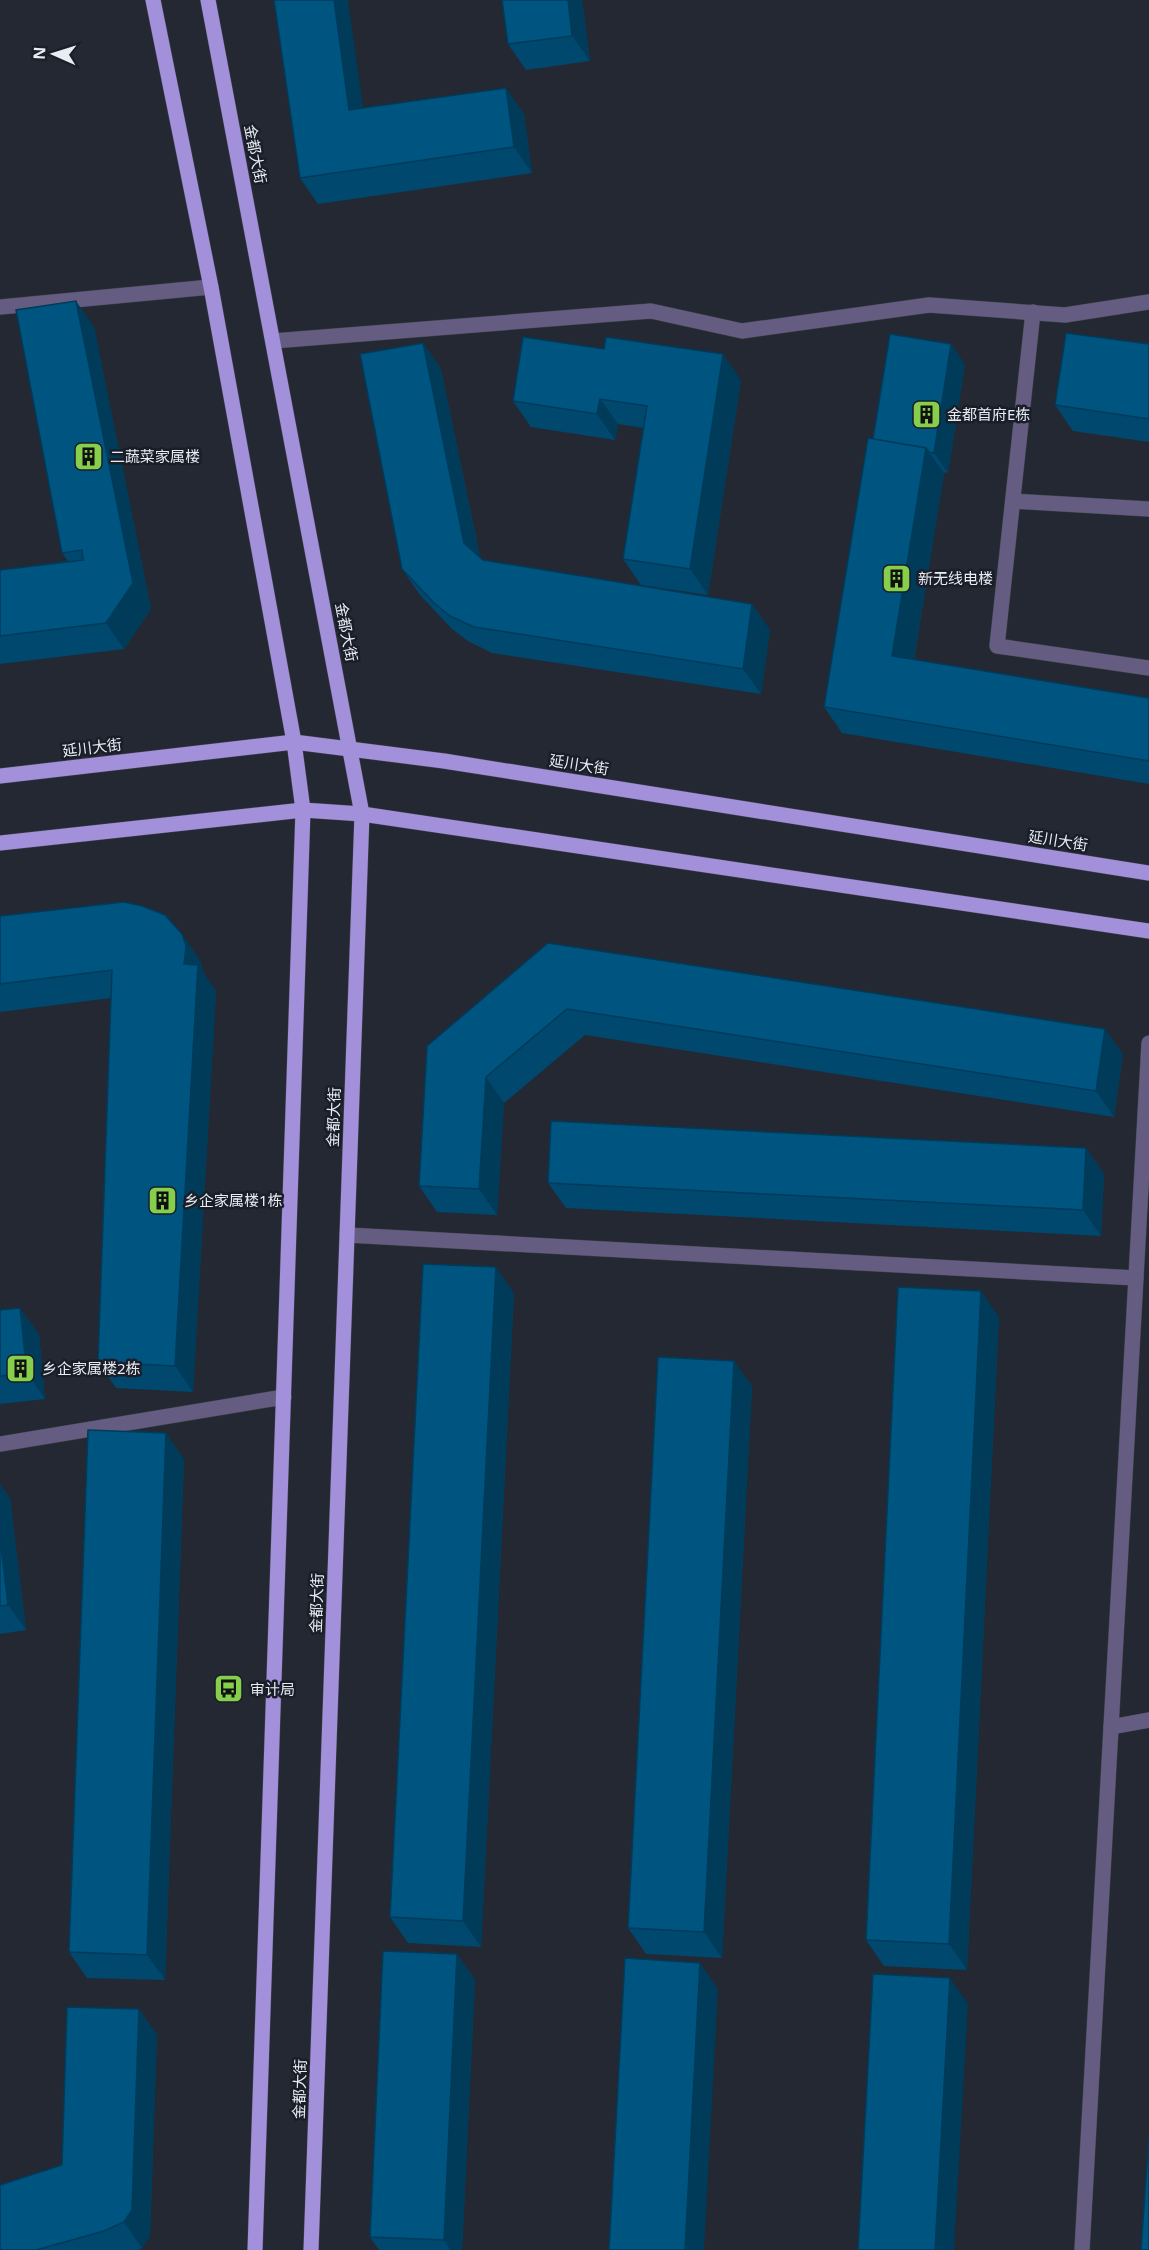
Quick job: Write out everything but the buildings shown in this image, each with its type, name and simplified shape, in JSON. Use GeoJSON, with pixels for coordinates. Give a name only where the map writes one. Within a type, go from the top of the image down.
{"type":"FeatureCollection","features":[{"type":"Feature","properties":{"kind":"main road"},"geometry":{"type":"LineString","coordinates":[[153,0],[211,287],[294,742],[303,810],[255,2250]]}},
{"type":"Feature","properties":{"kind":"main road","name":"金都大街"},"geometry":{"type":"LineString","coordinates":[[208,0],[362,814],[311,2250]]}},
{"type":"Feature","properties":{"kind":"main road","name":"延川大街"},"geometry":{"type":"LineString","coordinates":[[0,776],[294,742],[456,762],[1149,873]]}},
{"type":"Feature","properties":{"kind":"main road"},"geometry":{"type":"LineString","coordinates":[[0,843],[303,810],[362,814],[1149,931]]}},
{"type":"Feature","properties":{"kind":"street"},"geometry":{"type":"LineString","coordinates":[[0,307],[211,287]]}},
{"type":"Feature","properties":{"kind":"street"},"geometry":{"type":"LineString","coordinates":[[273,341],[651,311],[742,331],[929,304],[1065,315],[1149,302]]}},
{"type":"Feature","properties":{"kind":"street"},"geometry":{"type":"LineString","coordinates":[[1033,312],[997,646],[1149,668]]}},
{"type":"Feature","properties":{"kind":"street"},"geometry":{"type":"LineString","coordinates":[[1013,501],[1149,509]]}},
{"type":"Feature","properties":{"kind":"street"},"geometry":{"type":"LineString","coordinates":[[1082,2250],[1149,1043]]}},
{"type":"Feature","properties":{"kind":"street"},"geometry":{"type":"LineString","coordinates":[[347,1235],[1136,1278]]}},
{"type":"Feature","properties":{"kind":"street"},"geometry":{"type":"LineString","coordinates":[[0,1444],[284,1397]]}},
{"type":"Feature","properties":{"kind":"street"},"geometry":{"type":"LineString","coordinates":[[1111,1727],[1149,1720]]}},
{"type":"Feature","properties":{"kind":"place","name":"金都首府E栋"},"geometry":{"type":"Point","coordinates":[926,414]}},
{"type":"Feature","properties":{"kind":"place","name":"二蔬菜家属楼"},"geometry":{"type":"Point","coordinates":[89,456]}},
{"type":"Feature","properties":{"kind":"place","name":"新无线电楼"},"geometry":{"type":"Point","coordinates":[897,578]}},
{"type":"Feature","properties":{"kind":"place","name":"乡企家属楼1栋"},"geometry":{"type":"Point","coordinates":[163,1200]}},
{"type":"Feature","properties":{"kind":"place","name":"乡企家属楼2栋"},"geometry":{"type":"Point","coordinates":[21,1368]}},
{"type":"Feature","properties":{"kind":"place","name":"审计局"},"geometry":{"type":"Point","coordinates":[229,1689]}}]}
